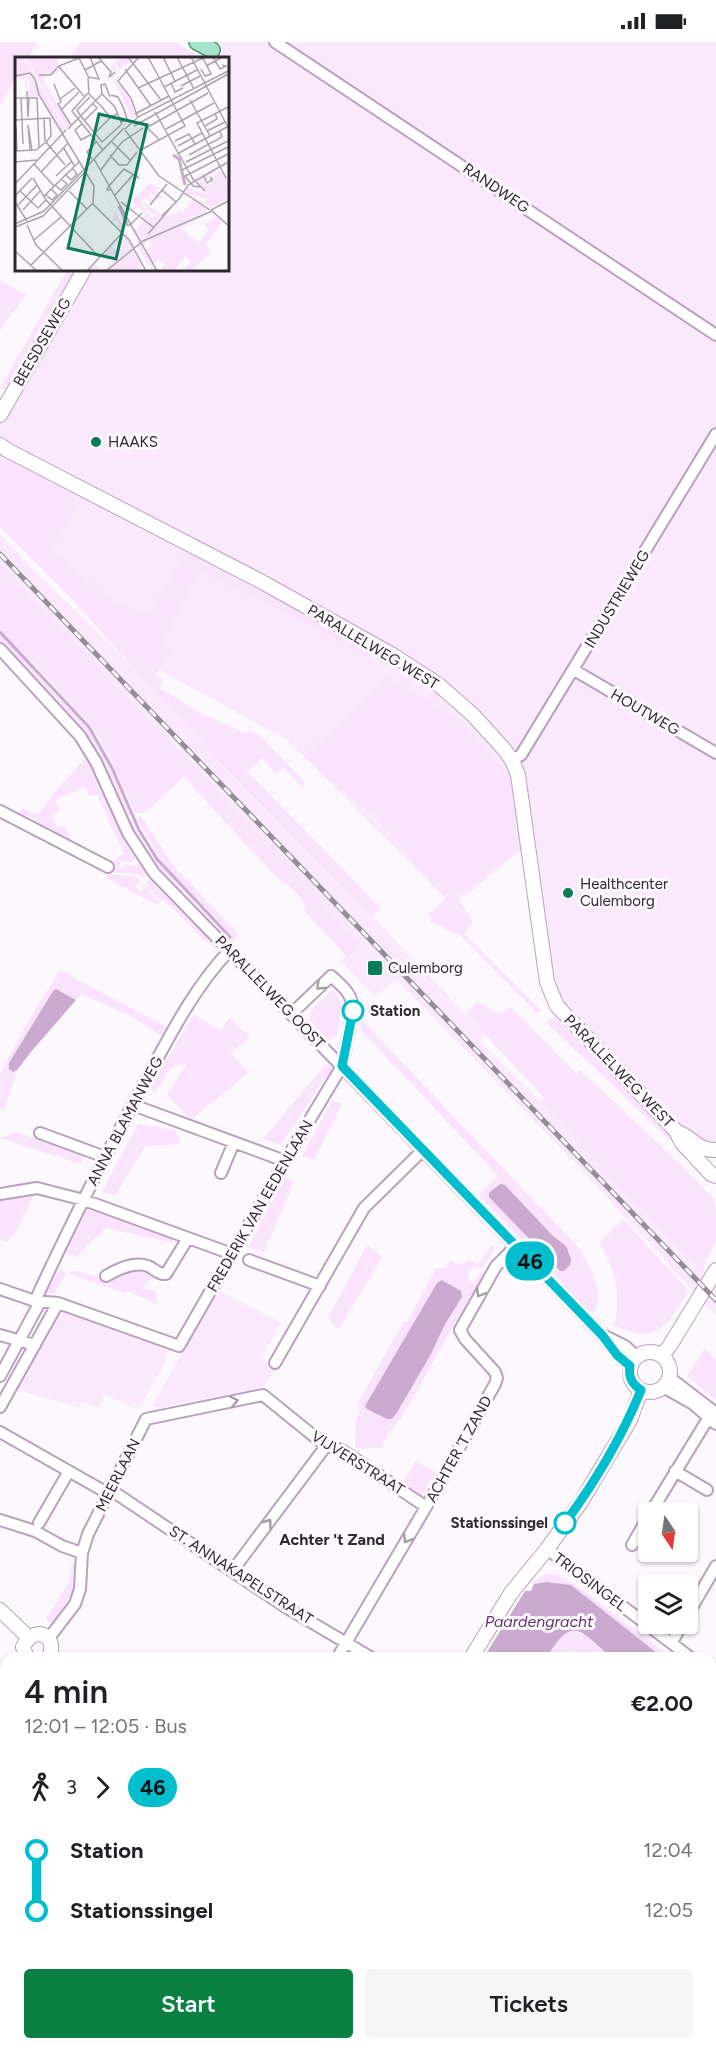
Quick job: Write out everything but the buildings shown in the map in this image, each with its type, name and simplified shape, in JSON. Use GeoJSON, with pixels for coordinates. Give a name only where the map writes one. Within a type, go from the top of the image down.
{"type":"FeatureCollection","features":[{"type":"Feature","properties":{"kind":"main road"},"geometry":{"type":"LineString","coordinates":[[197,42],[212,50]]}},
{"type":"Feature","properties":{"kind":"street","name":"RANDWEG"},"geometry":{"type":"LineString","coordinates":[[275,42],[716,335]]}},
{"type":"Feature","properties":{"kind":"street","name":"BEESDSEWEG"},"geometry":{"type":"LineString","coordinates":[[0,415],[83,272]]}},
{"type":"Feature","properties":{"kind":"street","name":"INDUSTRIEWEG"},"geometry":{"type":"LineString","coordinates":[[512,760],[521,755],[716,434]]}},
{"type":"Feature","properties":{"kind":"street","name":"PARALLELWEG WEST"},"geometry":{"type":"LineString","coordinates":[[0,445],[17,456],[264,583],[391,654],[439,685],[473,715],[503,748],[512,760],[518,775],[547,982],[557,1006],[676,1131],[686,1148],[711,1174],[716,1176]]}},
{"type":"Feature","properties":{"kind":"street","name":"PARALLELWEG OOST"},"geometry":{"type":"LineString","coordinates":[[0,649],[80,736],[96,762],[128,833],[154,873],[602,1335],[625,1346],[633,1361]]}},
{"type":"Feature","properties":{"kind":"street","name":"HOUTWEG"},"geometry":{"type":"LineString","coordinates":[[574,670],[716,753]]}},
{"type":"Feature","properties":{"kind":"street"},"geometry":{"type":"LineString","coordinates":[[0,811],[108,867]]}},
{"type":"Feature","properties":{"kind":"street","name":"ANNA BLAMANWEG"},"geometry":{"type":"LineString","coordinates":[[0,1376],[38,1301],[105,1157],[133,1105],[196,990],[209,971],[229,951]]}},
{"type":"Feature","properties":{"kind":"street","name":"FREDERIK VAN EEDENLAAN"},"geometry":{"type":"LineString","coordinates":[[58,1303],[179,1346],[342,1066],[353,1011],[350,994],[331,976],[291,1014]]}},
{"type":"Feature","properties":{"kind":"street"},"geometry":{"type":"LineString","coordinates":[[133,1105],[285,1161]]}},
{"type":"Feature","properties":{"kind":"street","name":"PARALLELWEG WEST"},"geometry":{"type":"LineString","coordinates":[[676,1131],[688,1137],[698,1147],[716,1150]]}},
{"type":"Feature","properties":{"kind":"street"},"geometry":{"type":"LineString","coordinates":[[40,1133],[105,1157]]}},
{"type":"Feature","properties":{"kind":"street"},"geometry":{"type":"LineString","coordinates":[[221,1173],[234,1142]]}},
{"type":"Feature","properties":{"kind":"street"},"geometry":{"type":"LineString","coordinates":[[275,1363],[364,1208],[423,1151]]}},
{"type":"Feature","properties":{"kind":"street"},"geometry":{"type":"LineString","coordinates":[[0,1194],[37,1188],[84,1200],[232,1254]]}},
{"type":"Feature","properties":{"kind":"street"},"geometry":{"type":"LineString","coordinates":[[106,1276],[125,1267],[143,1265],[150,1267],[160,1275],[166,1274],[188,1238]]}},
{"type":"Feature","properties":{"kind":"street","name":"ACHTER 'T ZAND"},"geometry":{"type":"LineString","coordinates":[[340,1652],[426,1507],[497,1378],[495,1372],[465,1339],[460,1330],[496,1266],[515,1247]]}},
{"type":"Feature","properties":{"kind":"street"},"geometry":{"type":"LineString","coordinates":[[249,1260],[320,1286]]}},
{"type":"Feature","properties":{"kind":"street"},"geometry":{"type":"LineString","coordinates":[[662,1355],[716,1270]]}},
{"type":"Feature","properties":{"kind":"street"},"geometry":{"type":"LineString","coordinates":[[0,1289],[38,1301],[58,1303],[0,1407]]}},
{"type":"Feature","properties":{"kind":"street"},"geometry":{"type":"LineString","coordinates":[[0,1335],[35,1345]]}},
{"type":"Feature","properties":{"kind":"street"},"geometry":{"type":"LineString","coordinates":[[649,1351],[662,1355],[669,1365],[666,1382],[652,1392],[641,1390],[632,1383],[629,1371],[633,1361],[649,1351]]}},
{"type":"Feature","properties":{"kind":"street"},"geometry":{"type":"LineString","coordinates":[[657,1502],[675,1470],[713,1418],[666,1382]]}},
{"type":"Feature","properties":{"kind":"street"},"geometry":{"type":"LineString","coordinates":[[475,1652],[511,1593],[581,1502],[630,1420],[641,1390]]}},
{"type":"Feature","properties":{"kind":"street","name":"VIJVERSTRAAT"},"geometry":{"type":"LineString","coordinates":[[263,1395],[326,1446],[342,1450],[426,1507]]}},
{"type":"Feature","properties":{"kind":"street","name":"MEERLAAN"},"geometry":{"type":"LineString","coordinates":[[48,1638],[75,1604],[80,1589],[82,1553],[88,1534],[146,1419],[263,1395]]}},
{"type":"Feature","properties":{"kind":"street","name":"ST. ANNAKAPELSTRAAT"},"geometry":{"type":"LineString","coordinates":[[0,1432],[110,1492],[233,1570],[287,1608],[362,1652]]}},
{"type":"Feature","properties":{"kind":"street"},"geometry":{"type":"LineString","coordinates":[[233,1570],[326,1446]]}},
{"type":"Feature","properties":{"kind":"street"},"geometry":{"type":"LineString","coordinates":[[675,1470],[707,1490]]}},
{"type":"Feature","properties":{"kind":"street"},"geometry":{"type":"LineString","coordinates":[[39,1523],[69,1471]]}},
{"type":"Feature","properties":{"kind":"street"},"geometry":{"type":"LineString","coordinates":[[0,1520],[35,1530],[62,1546],[82,1553]]}},
{"type":"Feature","properties":{"kind":"street"},"geometry":{"type":"LineString","coordinates":[[632,1545],[638,1534]]}},
{"type":"Feature","properties":{"kind":"street","name":"TRIOSINGEL"},"geometry":{"type":"LineString","coordinates":[[547,1549],[684,1652]]}},
{"type":"Feature","properties":{"kind":"street"},"geometry":{"type":"LineString","coordinates":[[698,1597],[716,1566]]}},
{"type":"Feature","properties":{"kind":"street"},"geometry":{"type":"LineString","coordinates":[[0,1610],[28,1637]]}},
{"type":"Feature","properties":{"kind":"street"},"geometry":{"type":"LineString","coordinates":[[25,1652],[23,1647],[28,1637],[42,1634],[52,1645],[51,1652]]}},
{"type":"Feature","properties":{"kind":"street"},"geometry":{"type":"LineString","coordinates":[[672,1642],[677,1634]]}},
{"type":"Feature","properties":{"kind":"shaded area"},"geometry":{"type":"Polygon","coordinates":[[[0,42],[37,42],[29,57],[15,57],[15,79],[0,105],[0,42]]]}},
{"type":"Feature","properties":{"kind":"shaded area"},"geometry":{"type":"Polygon","coordinates":[[[80,42],[174,42],[197,55],[196,57],[71,57],[80,42]]]}},
{"type":"Feature","properties":{"kind":"shaded area"},"geometry":{"type":"Polygon","coordinates":[[[205,42],[716,42],[716,1145],[709,1156],[552,1004],[522,849],[453,906],[289,741],[125,651],[0,524],[0,407],[75,272],[230,272],[230,57],[196,57],[205,42]]]}},
{"type":"Feature","properties":{"kind":"shaded area"},"geometry":{"type":"Polygon","coordinates":[[[66,272],[74,273],[9,390],[0,388],[66,272]]]}},
{"type":"Feature","properties":{"kind":"shaded area"},"geometry":{"type":"Polygon","coordinates":[[[0,280],[26,295],[0,330],[0,280]]]}},
{"type":"Feature","properties":{"kind":"shaded area"},"geometry":{"type":"Polygon","coordinates":[[[0,452],[81,500],[51,549],[110,600],[148,615],[188,550],[252,582],[255,593],[251,596],[200,570],[163,640],[173,652],[156,674],[163,681],[160,688],[200,713],[246,734],[249,729],[260,736],[304,781],[303,789],[284,768],[276,774],[262,758],[248,772],[381,908],[372,916],[203,746],[203,740],[177,716],[68,595],[0,527],[0,452]]]}},
{"type":"Feature","properties":{"kind":"shaded area"},"geometry":{"type":"Polygon","coordinates":[[[0,534],[144,678],[177,716],[203,740],[203,747],[341,888],[344,886],[485,1035],[479,1041],[567,1127],[716,1286],[716,1316],[581,1169],[397,980],[374,996],[340,961],[358,943],[320,906],[317,894],[0,563],[0,534]]]}},
{"type":"Feature","properties":{"kind":"shaded area"},"geometry":{"type":"Polygon","coordinates":[[[0,563],[318,894],[320,906],[322,904],[360,945],[347,957],[304,911],[300,896],[277,878],[184,777],[146,812],[135,813],[106,750],[89,723],[31,661],[27,663],[75,714],[95,742],[107,762],[131,815],[125,817],[73,721],[0,642],[0,563]]]}},
{"type":"Feature","properties":{"kind":"shaded area"},"geometry":{"type":"Polygon","coordinates":[[[269,593],[374,650],[369,656],[262,599],[269,593]]]}},
{"type":"Feature","properties":{"kind":"shaded area"},"geometry":{"type":"Polygon","coordinates":[[[387,677],[462,722],[512,778],[522,849],[457,897],[473,922],[464,934],[541,1010],[537,1013],[462,937],[430,921],[432,919],[428,914],[446,898],[377,819],[304,757],[387,677]]]}},
{"type":"Feature","properties":{"kind":"shaded area"},"geometry":{"type":"Polygon","coordinates":[[[88,755],[137,858],[130,863],[122,860],[119,866],[123,868],[126,863],[132,867],[140,862],[148,873],[143,878],[135,874],[110,871],[117,857],[124,854],[97,794],[90,797],[85,787],[55,800],[60,811],[51,815],[58,828],[64,825],[71,839],[69,841],[35,824],[37,820],[26,815],[25,818],[19,815],[22,808],[38,815],[53,794],[88,755]]]}},
{"type":"Feature","properties":{"kind":"shaded area"},"geometry":{"type":"Polygon","coordinates":[[[141,817],[176,869],[235,930],[238,935],[232,943],[187,903],[149,856],[127,823],[132,820],[137,832],[159,863],[211,922],[231,938],[231,935],[171,873],[136,818],[141,817]]]}},
{"type":"Feature","properties":{"kind":"shaded area"},"geometry":{"type":"Polygon","coordinates":[[[109,873],[141,880],[135,885],[138,890],[142,892],[144,888],[141,886],[145,884],[153,897],[160,902],[157,905],[106,878],[109,873]]]}},
{"type":"Feature","properties":{"kind":"shaded area"},"geometry":{"type":"Polygon","coordinates":[[[152,877],[220,949],[218,952],[164,899],[162,901],[155,897],[146,882],[152,877]]]}},
{"type":"Feature","properties":{"kind":"shaded area"},"geometry":{"type":"Polygon","coordinates":[[[60,970],[170,1029],[164,1037],[130,1016],[82,994],[76,1000],[56,989],[9,1063],[13,1071],[18,1069],[4,1111],[0,1109],[0,1074],[25,1027],[60,970]]]}},
{"type":"Feature","properties":{"kind":"shaded area"},"geometry":{"type":"Polygon","coordinates":[[[332,990],[342,1002],[338,1034],[329,1040],[309,1021],[313,1008],[332,990]]]}},
{"type":"Feature","properties":{"kind":"shaded area"},"geometry":{"type":"Polygon","coordinates":[[[477,1002],[500,1014],[511,1007],[576,1073],[580,1070],[714,1199],[716,1242],[703,1272],[541,1101],[544,1098],[465,1013],[477,1002]]]}},
{"type":"Feature","properties":{"kind":"shaded area"},"geometry":{"type":"Polygon","coordinates":[[[194,1015],[220,1031],[229,1018],[250,1037],[231,1053],[249,1072],[191,1120],[167,1095],[186,1064],[171,1067],[155,1093],[150,1087],[194,1015]]]}},
{"type":"Feature","properties":{"kind":"shaded area"},"geometry":{"type":"Polygon","coordinates":[[[555,1016],[679,1145],[678,1148],[546,1022],[555,1016]]]}},
{"type":"Feature","properties":{"kind":"shaded area"},"geometry":{"type":"Polygon","coordinates":[[[361,1019],[578,1247],[595,1279],[598,1296],[594,1313],[588,1311],[479,1195],[498,1176],[360,1029],[361,1019]]]}},
{"type":"Feature","properties":{"kind":"shaded area"},"geometry":{"type":"Polygon","coordinates":[[[326,1064],[333,1070],[322,1082],[281,1145],[263,1139],[326,1064]]]}},
{"type":"Feature","properties":{"kind":"shaded area"},"geometry":{"type":"Polygon","coordinates":[[[332,1100],[342,1104],[314,1160],[302,1156],[332,1100]]]}},
{"type":"Feature","properties":{"kind":"shaded area"},"geometry":{"type":"Polygon","coordinates":[[[138,1124],[175,1130],[181,1144],[145,1146],[115,1196],[102,1192],[138,1124]]]}},
{"type":"Feature","properties":{"kind":"shaded area"},"geometry":{"type":"Polygon","coordinates":[[[16,1132],[84,1154],[81,1164],[0,1138],[16,1132]]]}},
{"type":"Feature","properties":{"kind":"shaded area"},"geometry":{"type":"Polygon","coordinates":[[[284,1177],[294,1181],[264,1252],[248,1248],[284,1177]]]}},
{"type":"Feature","properties":{"kind":"shaded area"},"geometry":{"type":"Polygon","coordinates":[[[36,1191],[15,1234],[7,1242],[0,1240],[0,1200],[36,1191]]]}},
{"type":"Feature","properties":{"kind":"shaded area"},"geometry":{"type":"Polygon","coordinates":[[[87,1209],[171,1236],[173,1243],[106,1228],[76,1257],[63,1253],[87,1209]]]}},
{"type":"Feature","properties":{"kind":"shaded area"},"geometry":{"type":"Polygon","coordinates":[[[623,1219],[688,1290],[670,1319],[658,1330],[650,1333],[642,1334],[614,1326],[617,1303],[616,1282],[600,1242],[623,1219]]]}},
{"type":"Feature","properties":{"kind":"shaded area"},"geometry":{"type":"Polygon","coordinates":[[[367,1245],[382,1257],[338,1330],[328,1318],[367,1245]]]}},
{"type":"Feature","properties":{"kind":"shaded area"},"geometry":{"type":"Polygon","coordinates":[[[492,1245],[495,1250],[482,1268],[473,1267],[469,1271],[468,1281],[474,1284],[482,1271],[489,1270],[382,1448],[355,1447],[356,1420],[360,1412],[358,1403],[404,1321],[407,1322],[436,1268],[444,1268],[450,1260],[456,1264],[469,1260],[478,1264],[492,1245]],[[442,1280],[437,1283],[366,1406],[398,1411],[442,1330],[450,1283],[442,1280]]]}},
{"type":"Feature","properties":{"kind":"shaded area"},"geometry":{"type":"Polygon","coordinates":[[[143,1268],[157,1277],[149,1280],[144,1287],[148,1290],[155,1290],[158,1304],[127,1291],[126,1294],[67,1273],[76,1271],[104,1278],[120,1271],[143,1268]]]}},
{"type":"Feature","properties":{"kind":"shaded area"},"geometry":{"type":"Polygon","coordinates":[[[60,1269],[67,1273],[53,1295],[46,1291],[60,1269]]]}},
{"type":"Feature","properties":{"kind":"shaded area"},"geometry":{"type":"Polygon","coordinates":[[[218,1290],[281,1323],[261,1359],[273,1366],[275,1371],[262,1388],[155,1408],[152,1406],[218,1290]]]}},
{"type":"Feature","properties":{"kind":"shaded area"},"geometry":{"type":"Polygon","coordinates":[[[59,1307],[164,1345],[167,1350],[164,1364],[140,1407],[134,1408],[105,1394],[99,1408],[82,1402],[80,1408],[16,1389],[59,1307]]]}},
{"type":"Feature","properties":{"kind":"shaded area"},"geometry":{"type":"Polygon","coordinates":[[[705,1348],[716,1360],[716,1401],[687,1376],[705,1348]]]}},
{"type":"Feature","properties":{"kind":"shaded area"},"geometry":{"type":"Polygon","coordinates":[[[416,1461],[436,1472],[422,1496],[402,1483],[416,1461]]]}},
{"type":"Feature","properties":{"kind":"shaded area"},"geometry":{"type":"Polygon","coordinates":[[[73,1562],[77,1566],[73,1592],[52,1624],[46,1619],[68,1584],[73,1562]]]}},
{"type":"Feature","properties":{"kind":"shaded area"},"geometry":{"type":"Polygon","coordinates":[[[550,1573],[564,1578],[664,1652],[656,1652],[571,1585],[546,1582],[534,1584],[533,1582],[550,1573]]]}},
{"type":"Feature","properties":{"kind":"shaded area"},"geometry":{"type":"Polygon","coordinates":[[[572,1630],[583,1634],[605,1652],[574,1650],[551,1652],[567,1632],[572,1630]]]}},
{"type":"Feature","properties":{"kind":"water"},"geometry":{"type":"Polygon","coordinates":[[[56,989],[76,1000],[13,1072],[9,1069],[9,1063],[56,989]]]}},
{"type":"Feature","properties":{"kind":"water"},"geometry":{"type":"Polygon","coordinates":[[[500,1184],[505,1185],[552,1235],[566,1246],[571,1259],[570,1265],[564,1271],[560,1271],[489,1197],[489,1193],[500,1184]]]}},
{"type":"Feature","properties":{"kind":"water"},"geometry":{"type":"Polygon","coordinates":[[[442,1280],[461,1291],[462,1297],[398,1411],[392,1419],[387,1419],[365,1406],[437,1283],[442,1280]]]}},
{"type":"Feature","properties":{"kind":"water","name":"Paardengracht"},"geometry":{"type":"Polygon","coordinates":[[[546,1582],[571,1585],[656,1652],[605,1652],[584,1634],[570,1631],[563,1635],[550,1652],[487,1652],[525,1591],[531,1591],[534,1584],[546,1582]]]}},
{"type":"Feature","properties":{"kind":"waterway"},"geometry":{"type":"LineString","coordinates":[[0,632],[89,727],[112,768],[139,830],[157,859],[230,937]]}},
{"type":"Feature","properties":{"kind":"railway"},"geometry":{"type":"LineString","coordinates":[[0,554],[716,1300]]}},
{"type":"Feature","properties":{"kind":"bus line","name":"46"},"geometry":{"type":"LineString","coordinates":[[353,1011],[342,1066],[602,1335],[617,1355],[630,1366],[632,1383],[641,1390],[630,1420],[581,1502],[565,1523]]}},
{"type":"Feature","properties":{"kind":"place","name":"HAAKS"},"geometry":{"type":"Point","coordinates":[96,442]}},
{"type":"Feature","properties":{"kind":"place","name":"Healthcenter Culemborg"},"geometry":{"type":"Point","coordinates":[568,893]}},
{"type":"Feature","properties":{"kind":"place","name":"Culemborg"},"geometry":{"type":"Point","coordinates":[375,968]}},
{"type":"Feature","properties":{"kind":"place","name":"Station"},"geometry":{"type":"Point","coordinates":[353,1011]}},
{"type":"Feature","properties":{"kind":"place","name":"Stationssingel"},"geometry":{"type":"Point","coordinates":[565,1523]}},
{"type":"Feature","properties":{"kind":"district","name":"Achter 't Zand"},"geometry":{"type":"Point","coordinates":[332,1539]}}]}
